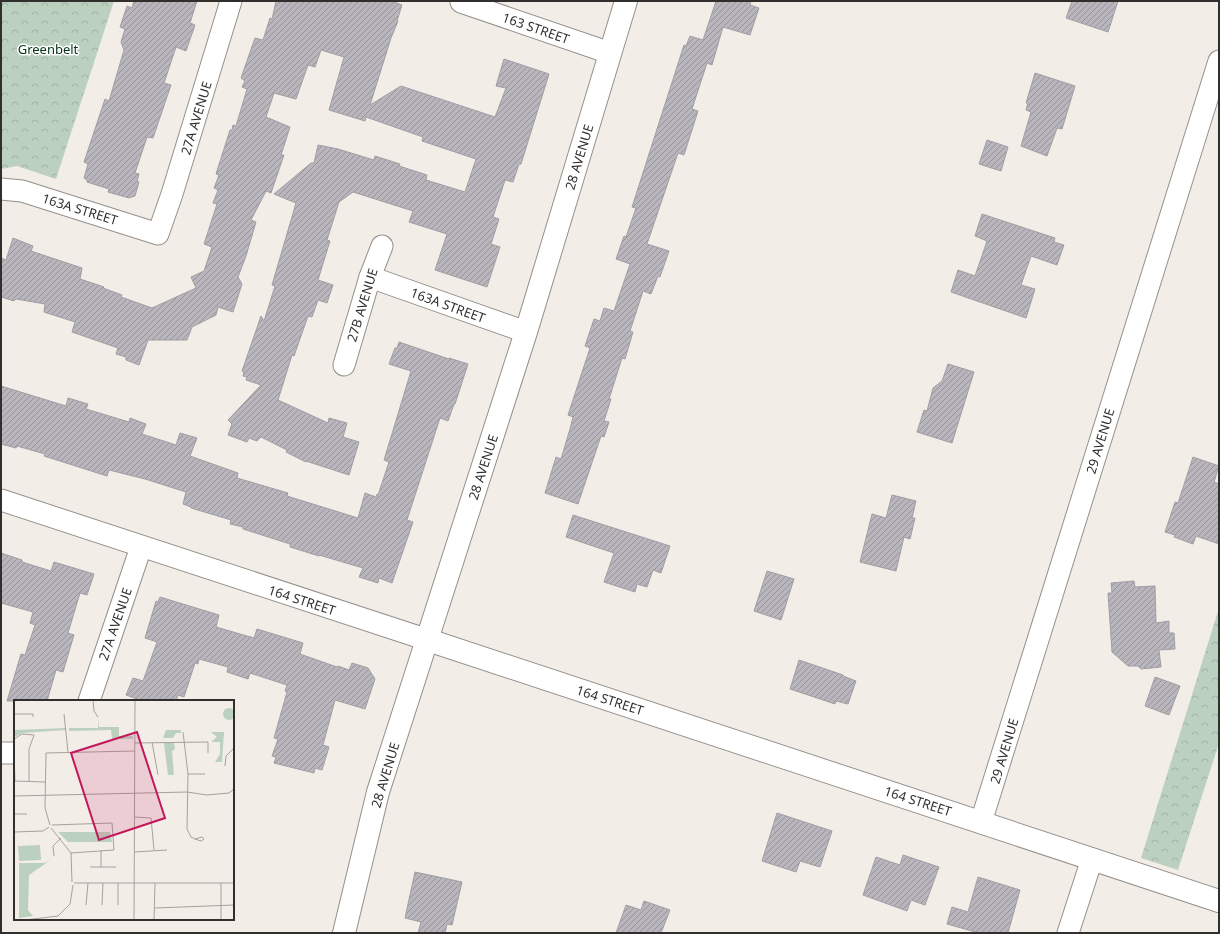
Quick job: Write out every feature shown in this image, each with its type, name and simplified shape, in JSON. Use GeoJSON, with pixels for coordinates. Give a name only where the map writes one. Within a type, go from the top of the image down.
{"type":"FeatureCollection","features":[{"type":"Feature","properties":{"kind":"street","name":"27A AVENUE"},"geometry":{"type":"LineString","coordinates":[[158,234],[172,194],[231,1]]}},
{"type":"Feature","properties":{"kind":"street","name":"28 AVENUE"},"geometry":{"type":"LineString","coordinates":[[344,933],[378,792],[526,332],[626,1]]}},
{"type":"Feature","properties":{"kind":"street","name":"163 STREET"},"geometry":{"type":"LineString","coordinates":[[461,2],[610,53]]}},
{"type":"Feature","properties":{"kind":"street","name":"29 AVENUE"},"geometry":{"type":"LineString","coordinates":[[981,822],[1219,61]]}},
{"type":"Feature","properties":{"kind":"street","name":"163A STREET"},"geometry":{"type":"LineString","coordinates":[[1,189],[22,191],[158,234]]}},
{"type":"Feature","properties":{"kind":"street","name":"27B AVENUE"},"geometry":{"type":"LineString","coordinates":[[344,365],[370,277],[382,246]]}},
{"type":"Feature","properties":{"kind":"street","name":"163A STREET"},"geometry":{"type":"LineString","coordinates":[[370,277],[526,332]]}},
{"type":"Feature","properties":{"kind":"street","name":"164 STREET"},"geometry":{"type":"LineString","coordinates":[[1,500],[1219,901]]}},
{"type":"Feature","properties":{"kind":"street","name":"27A AVENUE"},"geometry":{"type":"LineString","coordinates":[[89,700],[141,547]]}},
{"type":"Feature","properties":{"kind":"street"},"geometry":{"type":"LineString","coordinates":[[1,753],[14,753]]}},
{"type":"Feature","properties":{"kind":"street"},"geometry":{"type":"LineString","coordinates":[[1068,933],[1092,858]]}},
{"type":"Feature","properties":{"kind":"green space","name":"Greenbelt"},"geometry":{"type":"Polygon","coordinates":[[[1,1],[114,1],[56,179],[17,166],[1,169],[1,1]]]}},
{"type":"Feature","properties":{"kind":"green space"},"geometry":{"type":"Polygon","coordinates":[[[1219,608],[1219,743],[1178,870],[1141,858],[1219,608]]]}},
{"type":"Feature","properties":{"kind":"building"},"geometry":{"type":"Polygon","coordinates":[[[134,1],[197,1],[190,23],[195,25],[186,51],[176,47],[164,83],[171,85],[153,138],[147,137],[135,173],[139,174],[137,182],[139,182],[135,196],[129,198],[108,192],[109,189],[87,182],[84,178],[88,164],[84,162],[105,99],[109,101],[124,50],[121,42],[125,29],[120,27],[127,6],[132,8],[134,1]]]}},
{"type":"Feature","properties":{"kind":"building"},"geometry":{"type":"Polygon","coordinates":[[[276,1],[392,1],[402,5],[370,105],[401,86],[495,117],[506,88],[496,86],[504,59],[549,74],[521,164],[519,164],[513,182],[505,180],[493,217],[499,219],[491,244],[500,247],[487,287],[435,270],[447,234],[409,222],[413,211],[353,192],[339,202],[327,240],[330,241],[318,280],[333,285],[327,303],[318,300],[312,317],[308,316],[294,356],[292,355],[278,400],[328,423],[329,418],[347,423],[343,437],[359,442],[349,475],[306,462],[286,452],[287,450],[261,437],[257,441],[249,438],[247,442],[228,435],[232,424],[228,420],[261,385],[246,380],[247,377],[243,376],[244,372],[242,371],[261,316],[264,321],[275,286],[272,285],[296,203],[274,194],[311,163],[314,163],[318,145],[338,149],[374,160],[375,156],[427,175],[426,180],[465,192],[476,159],[422,141],[423,137],[366,117],[365,121],[329,110],[344,57],[321,50],[315,67],[308,65],[296,99],[274,93],[266,117],[290,127],[281,155],[284,155],[271,193],[266,191],[251,220],[256,222],[238,277],[242,284],[233,312],[218,307],[216,315],[192,327],[187,340],[148,340],[139,365],[126,360],[126,357],[116,354],[118,348],[72,332],[75,322],[44,312],[45,304],[16,299],[14,301],[1,297],[1,258],[6,260],[13,238],[33,246],[31,251],[82,268],[80,279],[104,287],[103,288],[122,295],[121,297],[152,308],[196,288],[191,277],[204,271],[212,247],[204,244],[217,204],[213,203],[218,190],[214,188],[219,175],[216,174],[230,130],[232,130],[233,125],[236,126],[247,89],[242,87],[245,81],[241,78],[255,38],[263,40],[270,18],[272,19],[276,1]]]}},
{"type":"Feature","properties":{"kind":"building"},"geometry":{"type":"Polygon","coordinates":[[[716,1],[751,1],[750,5],[759,8],[750,35],[723,27],[712,65],[707,63],[692,109],[698,111],[684,155],[678,153],[647,244],[669,251],[660,277],[658,276],[651,294],[643,291],[630,331],[633,332],[625,359],[622,358],[609,399],[611,399],[604,421],[609,422],[604,437],[601,436],[578,504],[545,493],[556,457],[561,459],[570,429],[573,417],[568,415],[590,348],[585,346],[594,319],[600,321],[604,308],[614,311],[630,264],[616,259],[624,236],[626,237],[636,208],[632,207],[684,45],[686,46],[690,36],[703,40],[716,1]]]}},
{"type":"Feature","properties":{"kind":"building"},"geometry":{"type":"Polygon","coordinates":[[[1072,1],[1118,1],[1108,32],[1066,18],[1072,1]]]}},
{"type":"Feature","properties":{"kind":"building"},"geometry":{"type":"Polygon","coordinates":[[[1035,73],[1075,86],[1062,129],[1057,128],[1047,156],[1021,146],[1031,112],[1026,110],[1028,103],[1026,103],[1035,73]]]}},
{"type":"Feature","properties":{"kind":"building"},"geometry":{"type":"Polygon","coordinates":[[[987,140],[1008,147],[1001,171],[979,164],[987,140]]]}},
{"type":"Feature","properties":{"kind":"building"},"geometry":{"type":"Polygon","coordinates":[[[982,214],[1055,238],[1054,242],[1064,245],[1057,265],[1031,256],[1021,285],[1035,289],[1026,318],[951,292],[958,270],[975,276],[987,241],[975,236],[982,214]]]}},
{"type":"Feature","properties":{"kind":"building"},"geometry":{"type":"Polygon","coordinates":[[[399,342],[468,364],[448,421],[440,418],[407,520],[413,522],[392,583],[379,578],[378,583],[359,577],[363,568],[290,547],[290,544],[243,529],[243,527],[230,524],[231,520],[191,508],[183,504],[186,492],[145,479],[109,470],[107,476],[44,456],[45,454],[17,446],[16,448],[1,444],[1,386],[66,406],[68,398],[88,404],[86,409],[129,422],[130,418],[146,424],[142,434],[176,445],[180,433],[197,438],[190,456],[238,473],[237,478],[288,493],[287,496],[358,518],[365,493],[376,497],[377,494],[378,495],[389,462],[384,460],[411,371],[389,364],[399,342]]]}},
{"type":"Feature","properties":{"kind":"building"},"geometry":{"type":"Polygon","coordinates":[[[948,364],[974,372],[952,443],[917,432],[924,410],[927,411],[933,388],[942,381],[948,364]]]}},
{"type":"Feature","properties":{"kind":"building"},"geometry":{"type":"Polygon","coordinates":[[[1193,457],[1219,466],[1214,482],[1219,484],[1219,544],[1196,536],[1193,544],[1165,532],[1175,502],[1178,503],[1193,457]]]}},
{"type":"Feature","properties":{"kind":"building"},"geometry":{"type":"Polygon","coordinates":[[[892,495],[916,501],[912,518],[915,518],[910,539],[904,537],[896,571],[860,562],[872,514],[886,518],[892,495]]]}},
{"type":"Feature","properties":{"kind":"building"},"geometry":{"type":"Polygon","coordinates":[[[573,515],[670,546],[661,573],[653,570],[647,587],[637,584],[635,592],[604,582],[614,553],[566,537],[573,515]]]}},
{"type":"Feature","properties":{"kind":"building"},"geometry":{"type":"Polygon","coordinates":[[[1,553],[22,560],[22,562],[51,571],[54,562],[94,574],[87,595],[80,593],[68,633],[74,635],[63,672],[56,670],[47,700],[7,701],[21,654],[25,655],[35,625],[30,623],[33,612],[1,603],[1,553]]]}},
{"type":"Feature","properties":{"kind":"building"},"geometry":{"type":"Polygon","coordinates":[[[767,571],[794,579],[781,620],[754,611],[767,571]]]}},
{"type":"Feature","properties":{"kind":"building"},"geometry":{"type":"Polygon","coordinates":[[[1134,581],[1135,587],[1155,586],[1156,623],[1169,621],[1169,633],[1174,633],[1175,649],[1159,650],[1161,667],[1141,669],[1138,666],[1128,666],[1112,652],[1108,593],[1112,593],[1111,583],[1134,581]]]}},
{"type":"Feature","properties":{"kind":"building"},"geometry":{"type":"Polygon","coordinates":[[[160,597],[219,615],[216,627],[254,638],[257,629],[303,643],[300,654],[337,667],[338,666],[349,670],[352,663],[368,668],[375,679],[365,709],[335,700],[323,745],[329,747],[322,770],[315,768],[314,773],[274,763],[276,757],[272,756],[278,739],[274,738],[287,692],[285,691],[287,685],[250,673],[248,679],[227,672],[228,667],[199,659],[198,664],[195,663],[184,697],[178,695],[176,700],[139,700],[126,695],[133,678],[143,681],[157,642],[145,638],[156,601],[158,602],[160,597]]]}},
{"type":"Feature","properties":{"kind":"building"},"geometry":{"type":"Polygon","coordinates":[[[799,660],[856,681],[848,704],[836,701],[835,704],[790,689],[799,660]]]}},
{"type":"Feature","properties":{"kind":"building"},"geometry":{"type":"Polygon","coordinates":[[[1155,677],[1180,686],[1169,715],[1145,706],[1155,677]]]}},
{"type":"Feature","properties":{"kind":"building"},"geometry":{"type":"Polygon","coordinates":[[[777,813],[832,831],[820,867],[800,861],[796,872],[762,861],[777,813]]]}},
{"type":"Feature","properties":{"kind":"building"},"geometry":{"type":"Polygon","coordinates":[[[903,855],[939,867],[925,905],[911,900],[907,911],[863,895],[876,857],[900,865],[903,855]]]}},
{"type":"Feature","properties":{"kind":"building"},"geometry":{"type":"Polygon","coordinates":[[[415,872],[462,882],[452,925],[447,924],[445,933],[418,933],[421,922],[405,918],[415,872]]]}},
{"type":"Feature","properties":{"kind":"building"},"geometry":{"type":"Polygon","coordinates":[[[978,877],[1020,890],[1008,933],[979,933],[947,924],[952,907],[968,912],[978,877]]]}},
{"type":"Feature","properties":{"kind":"building"},"geometry":{"type":"Polygon","coordinates":[[[644,901],[670,910],[661,933],[616,933],[626,905],[641,910],[644,901]]]}}]}
